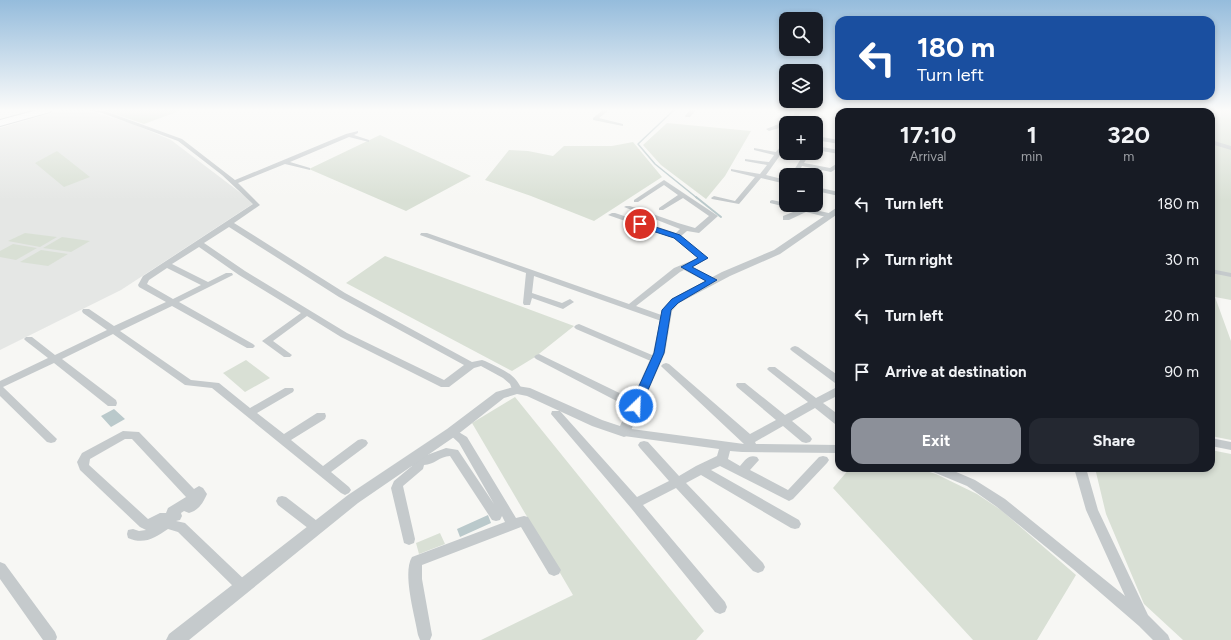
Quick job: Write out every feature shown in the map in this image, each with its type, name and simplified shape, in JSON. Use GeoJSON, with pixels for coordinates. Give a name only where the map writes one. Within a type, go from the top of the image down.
{"type":"FeatureCollection","features":[{"type":"Feature","properties":{"kind":"street"},"geometry":{"type":"LineString","coordinates":[[180,140],[224,174],[257,205],[166,264],[146,278],[142,285],[174,301],[250,346]]}},
{"type":"Feature","properties":{"kind":"street"},"geometry":{"type":"LineString","coordinates":[[233,183],[337,140]]}},
{"type":"Feature","properties":{"kind":"street"},"geometry":{"type":"LineString","coordinates":[[1215,143],[1231,148]]}},
{"type":"Feature","properties":{"kind":"street"},"geometry":{"type":"LineString","coordinates":[[714,198],[736,203],[778,154],[756,149]]}},
{"type":"Feature","properties":{"kind":"street"},"geometry":{"type":"LineString","coordinates":[[823,149],[835,151]]}},
{"type":"Feature","properties":{"kind":"street"},"geometry":{"type":"LineString","coordinates":[[747,160],[770,164]]}},
{"type":"Feature","properties":{"kind":"street"},"geometry":{"type":"LineString","coordinates":[[798,168],[803,160]]}},
{"type":"Feature","properties":{"kind":"street"},"geometry":{"type":"LineString","coordinates":[[285,162],[308,169]]}},
{"type":"Feature","properties":{"kind":"street"},"geometry":{"type":"LineString","coordinates":[[800,164],[831,170],[835,167]]}},
{"type":"Feature","properties":{"kind":"street"},"geometry":{"type":"LineString","coordinates":[[733,170],[779,180]]}},
{"type":"Feature","properties":{"kind":"street"},"geometry":{"type":"LineString","coordinates":[[628,207],[696,231],[714,216],[664,182],[636,201]]}},
{"type":"Feature","properties":{"kind":"street"},"geometry":{"type":"LineString","coordinates":[[823,191],[835,193]]}},
{"type":"Feature","properties":{"kind":"street"},"geometry":{"type":"LineString","coordinates":[[661,209],[683,195]]}},
{"type":"Feature","properties":{"kind":"street"},"geometry":{"type":"LineString","coordinates":[[772,202],[779,204]]}},
{"type":"Feature","properties":{"kind":"street"},"geometry":{"type":"LineString","coordinates":[[786,218],[800,212]]}},
{"type":"Feature","properties":{"kind":"street"},"geometry":{"type":"LineString","coordinates":[[813,212],[830,216]]}},
{"type":"Feature","properties":{"kind":"street"},"geometry":{"type":"LineString","coordinates":[[624,432],[656,360],[663,338],[664,318],[667,310],[675,301],[712,280],[777,252],[835,212]]}},
{"type":"Feature","properties":{"kind":"street"},"geometry":{"type":"LineString","coordinates":[[612,215],[677,236],[704,258],[677,270],[631,306]]}},
{"type":"Feature","properties":{"kind":"street"},"geometry":{"type":"LineString","coordinates":[[228,223],[342,295],[471,365]]}},
{"type":"Feature","properties":{"kind":"street"},"geometry":{"type":"LineString","coordinates":[[677,236],[685,228]]}},
{"type":"Feature","properties":{"kind":"street"},"geometry":{"type":"LineString","coordinates":[[424,235],[664,318]]}},
{"type":"Feature","properties":{"kind":"street"},"geometry":{"type":"LineString","coordinates":[[198,243],[306,313],[344,335],[445,385],[471,365],[482,363],[507,376],[514,382],[517,390]]}},
{"type":"Feature","properties":{"kind":"street"},"geometry":{"type":"LineString","coordinates":[[166,264],[208,285]]}},
{"type":"Feature","properties":{"kind":"street"},"geometry":{"type":"LineString","coordinates":[[685,267],[712,280]]}},
{"type":"Feature","properties":{"kind":"street"},"geometry":{"type":"LineString","coordinates":[[530,272],[527,299],[563,306],[570,302]]}},
{"type":"Feature","properties":{"kind":"street"},"geometry":{"type":"LineString","coordinates":[[1215,272],[1231,275]]}},
{"type":"Feature","properties":{"kind":"street"},"geometry":{"type":"LineString","coordinates":[[0,385],[229,275]]}},
{"type":"Feature","properties":{"kind":"street"},"geometry":{"type":"LineString","coordinates":[[86,311],[189,382],[215,385],[345,490]]}},
{"type":"Feature","properties":{"kind":"street"},"geometry":{"type":"LineString","coordinates":[[287,355],[267,341],[306,313]]}},
{"type":"Feature","properties":{"kind":"street"},"geometry":{"type":"LineString","coordinates":[[578,327],[656,360]]}},
{"type":"Feature","properties":{"kind":"street"},"geometry":{"type":"LineString","coordinates":[[28,339],[112,403]]}},
{"type":"Feature","properties":{"kind":"street"},"geometry":{"type":"LineString","coordinates":[[795,349],[835,378]]}},
{"type":"Feature","properties":{"kind":"street"},"geometry":{"type":"LineString","coordinates":[[539,356],[636,406]]}},
{"type":"Feature","properties":{"kind":"street"},"geometry":{"type":"LineString","coordinates":[[666,366],[750,444]]}},
{"type":"Feature","properties":{"kind":"street"},"geometry":{"type":"LineString","coordinates":[[772,369],[835,418]]}},
{"type":"Feature","properties":{"kind":"street"},"geometry":{"type":"LineString","coordinates":[[741,385],[806,439]]}},
{"type":"Feature","properties":{"kind":"street"},"geometry":{"type":"LineString","coordinates":[[0,390],[51,439]]}},
{"type":"Feature","properties":{"kind":"street"},"geometry":{"type":"LineString","coordinates":[[249,413],[289,390]]}},
{"type":"Feature","properties":{"kind":"street"},"geometry":{"type":"LineString","coordinates":[[409,539],[397,488],[398,484],[419,460],[452,432],[500,395],[517,390],[530,392],[597,424],[624,432],[725,446],[750,444],[835,449]]}},
{"type":"Feature","properties":{"kind":"street"},"geometry":{"type":"LineString","coordinates":[[750,444],[784,420],[835,392]]}},
{"type":"Feature","properties":{"kind":"street"},"geometry":{"type":"LineString","coordinates":[[556,414],[720,607]]}},
{"type":"Feature","properties":{"kind":"street"},"geometry":{"type":"LineString","coordinates":[[283,440],[321,416]]}},
{"type":"Feature","properties":{"kind":"street"},"geometry":{"type":"LineString","coordinates":[[452,432],[463,440],[513,524]]}},
{"type":"Feature","properties":{"kind":"street"},"geometry":{"type":"LineString","coordinates":[[123,435],[135,435],[193,496],[172,519],[148,525],[144,523],[84,467],[83,462],[86,456],[123,435]]}},
{"type":"Feature","properties":{"kind":"street"},"geometry":{"type":"LineString","coordinates":[[323,472],[362,443]]}},
{"type":"Feature","properties":{"kind":"street"},"geometry":{"type":"LineString","coordinates":[[1215,443],[1231,446]]}},
{"type":"Feature","properties":{"kind":"street"},"geometry":{"type":"LineString","coordinates":[[644,445],[758,567]]}},
{"type":"Feature","properties":{"kind":"street"},"geometry":{"type":"LineString","coordinates":[[634,504],[722,459],[725,446]]}},
{"type":"Feature","properties":{"kind":"street"},"geometry":{"type":"LineString","coordinates":[[175,640],[354,499],[419,460],[448,451],[454,453],[496,516]]}},
{"type":"Feature","properties":{"kind":"street"},"geometry":{"type":"LineString","coordinates":[[719,460],[789,496],[823,460]]}},
{"type":"Feature","properties":{"kind":"street"},"geometry":{"type":"LineString","coordinates":[[742,471],[753,460]]}},
{"type":"Feature","properties":{"kind":"street"},"geometry":{"type":"LineString","coordinates":[[700,469],[795,524]]}},
{"type":"Feature","properties":{"kind":"street"},"geometry":{"type":"LineString","coordinates":[[945,472],[971,483],[1001,503],[1144,621],[1162,640]]}},
{"type":"Feature","properties":{"kind":"street"},"geometry":{"type":"LineString","coordinates":[[1081,472],[1092,510],[1144,621]]}},
{"type":"Feature","properties":{"kind":"street"},"geometry":{"type":"LineString","coordinates":[[133,534],[137,537],[142,537],[172,519],[198,500],[201,494],[198,491]]}},
{"type":"Feature","properties":{"kind":"street"},"geometry":{"type":"LineString","coordinates":[[282,501],[317,528]]}},
{"type":"Feature","properties":{"kind":"street"},"geometry":{"type":"LineString","coordinates":[[172,519],[242,587]]}},
{"type":"Feature","properties":{"kind":"street"},"geometry":{"type":"LineString","coordinates":[[425,634],[415,579],[414,564],[417,562],[524,521],[554,570]]}},
{"type":"Feature","properties":{"kind":"street"},"geometry":{"type":"LineString","coordinates":[[0,568],[50,637]]}},
{"type":"Feature","properties":{"kind":"shaded area"},"geometry":{"type":"Polygon","coordinates":[[[0,140],[171,140],[254,203],[121,290],[0,350],[0,140]]]}},
{"type":"Feature","properties":{"kind":"shaded area"},"geometry":{"type":"Polygon","coordinates":[[[370,140],[391,140],[471,176],[406,211],[309,169],[370,140]]]}},
{"type":"Feature","properties":{"kind":"shaded area"},"geometry":{"type":"Polygon","coordinates":[[[649,140],[746,140],[725,176],[706,199],[661,165],[643,145],[649,140]]]}},
{"type":"Feature","properties":{"kind":"shaded area"},"geometry":{"type":"Polygon","coordinates":[[[1215,140],[1231,140],[1231,300],[1215,297],[1215,140]]]}},
{"type":"Feature","properties":{"kind":"shaded area"},"geometry":{"type":"Polygon","coordinates":[[[633,142],[662,177],[594,221],[531,196],[485,180],[509,150],[528,151],[553,156],[564,146],[612,146],[633,142]]]}},
{"type":"Feature","properties":{"kind":"shaded area"},"geometry":{"type":"Polygon","coordinates":[[[57,151],[90,177],[64,187],[35,163],[57,151]]]}},
{"type":"Feature","properties":{"kind":"shaded area"},"geometry":{"type":"Polygon","coordinates":[[[25,233],[57,237],[40,247],[8,241],[25,233]]]}},
{"type":"Feature","properties":{"kind":"shaded area"},"geometry":{"type":"Polygon","coordinates":[[[62,237],[90,241],[71,252],[43,248],[62,237]]]}},
{"type":"Feature","properties":{"kind":"shaded area"},"geometry":{"type":"Polygon","coordinates":[[[13,244],[37,248],[16,260],[0,257],[0,251],[13,244]]]}},
{"type":"Feature","properties":{"kind":"shaded area"},"geometry":{"type":"Polygon","coordinates":[[[41,250],[68,254],[48,266],[20,262],[41,250]]]}},
{"type":"Feature","properties":{"kind":"shaded area"},"geometry":{"type":"Polygon","coordinates":[[[385,256],[574,326],[535,357],[512,371],[346,283],[385,256]]]}},
{"type":"Feature","properties":{"kind":"shaded area"},"geometry":{"type":"Polygon","coordinates":[[[1215,297],[1231,341],[1231,440],[1215,437],[1215,297]]]}},
{"type":"Feature","properties":{"kind":"shaded area"},"geometry":{"type":"Polygon","coordinates":[[[246,360],[270,378],[245,392],[223,373],[246,360]]]}},
{"type":"Feature","properties":{"kind":"shaded area"},"geometry":{"type":"Polygon","coordinates":[[[515,397],[704,631],[696,640],[481,640],[573,595],[472,423],[515,397]]]}},
{"type":"Feature","properties":{"kind":"shaded area"},"geometry":{"type":"Polygon","coordinates":[[[114,409],[125,419],[111,427],[101,416],[114,409]]]}},
{"type":"Feature","properties":{"kind":"shaded area"},"geometry":{"type":"Polygon","coordinates":[[[1215,451],[1231,454],[1231,640],[1183,640],[1144,604],[1106,514],[1096,472],[1215,472],[1215,451]]]}},
{"type":"Feature","properties":{"kind":"shaded area"},"geometry":{"type":"Polygon","coordinates":[[[847,472],[929,472],[936,474],[977,494],[1001,510],[1076,575],[1037,640],[973,640],[833,488],[847,472]]]}},
{"type":"Feature","properties":{"kind":"shaded area"},"geometry":{"type":"Polygon","coordinates":[[[488,515],[491,523],[460,537],[457,529],[488,515]]]}},
{"type":"Feature","properties":{"kind":"shaded area"},"geometry":{"type":"Polygon","coordinates":[[[440,533],[445,544],[419,554],[416,543],[440,533]]]}},
{"type":"Feature","properties":{"kind":"waterway"},"geometry":{"type":"LineString","coordinates":[[642,140],[638,144],[655,164],[697,198]]}},
{"type":"Feature","properties":{"kind":"waterway"},"geometry":{"type":"LineString","coordinates":[[696,197],[721,217]]}},
{"type":"Feature","properties":{"kind":"route"},"geometry":{"type":"LineString","coordinates":[[636,406],[659,353],[663,338],[664,318],[667,310],[675,301],[712,280],[685,267],[704,258],[677,236],[640,224]]}}]}
